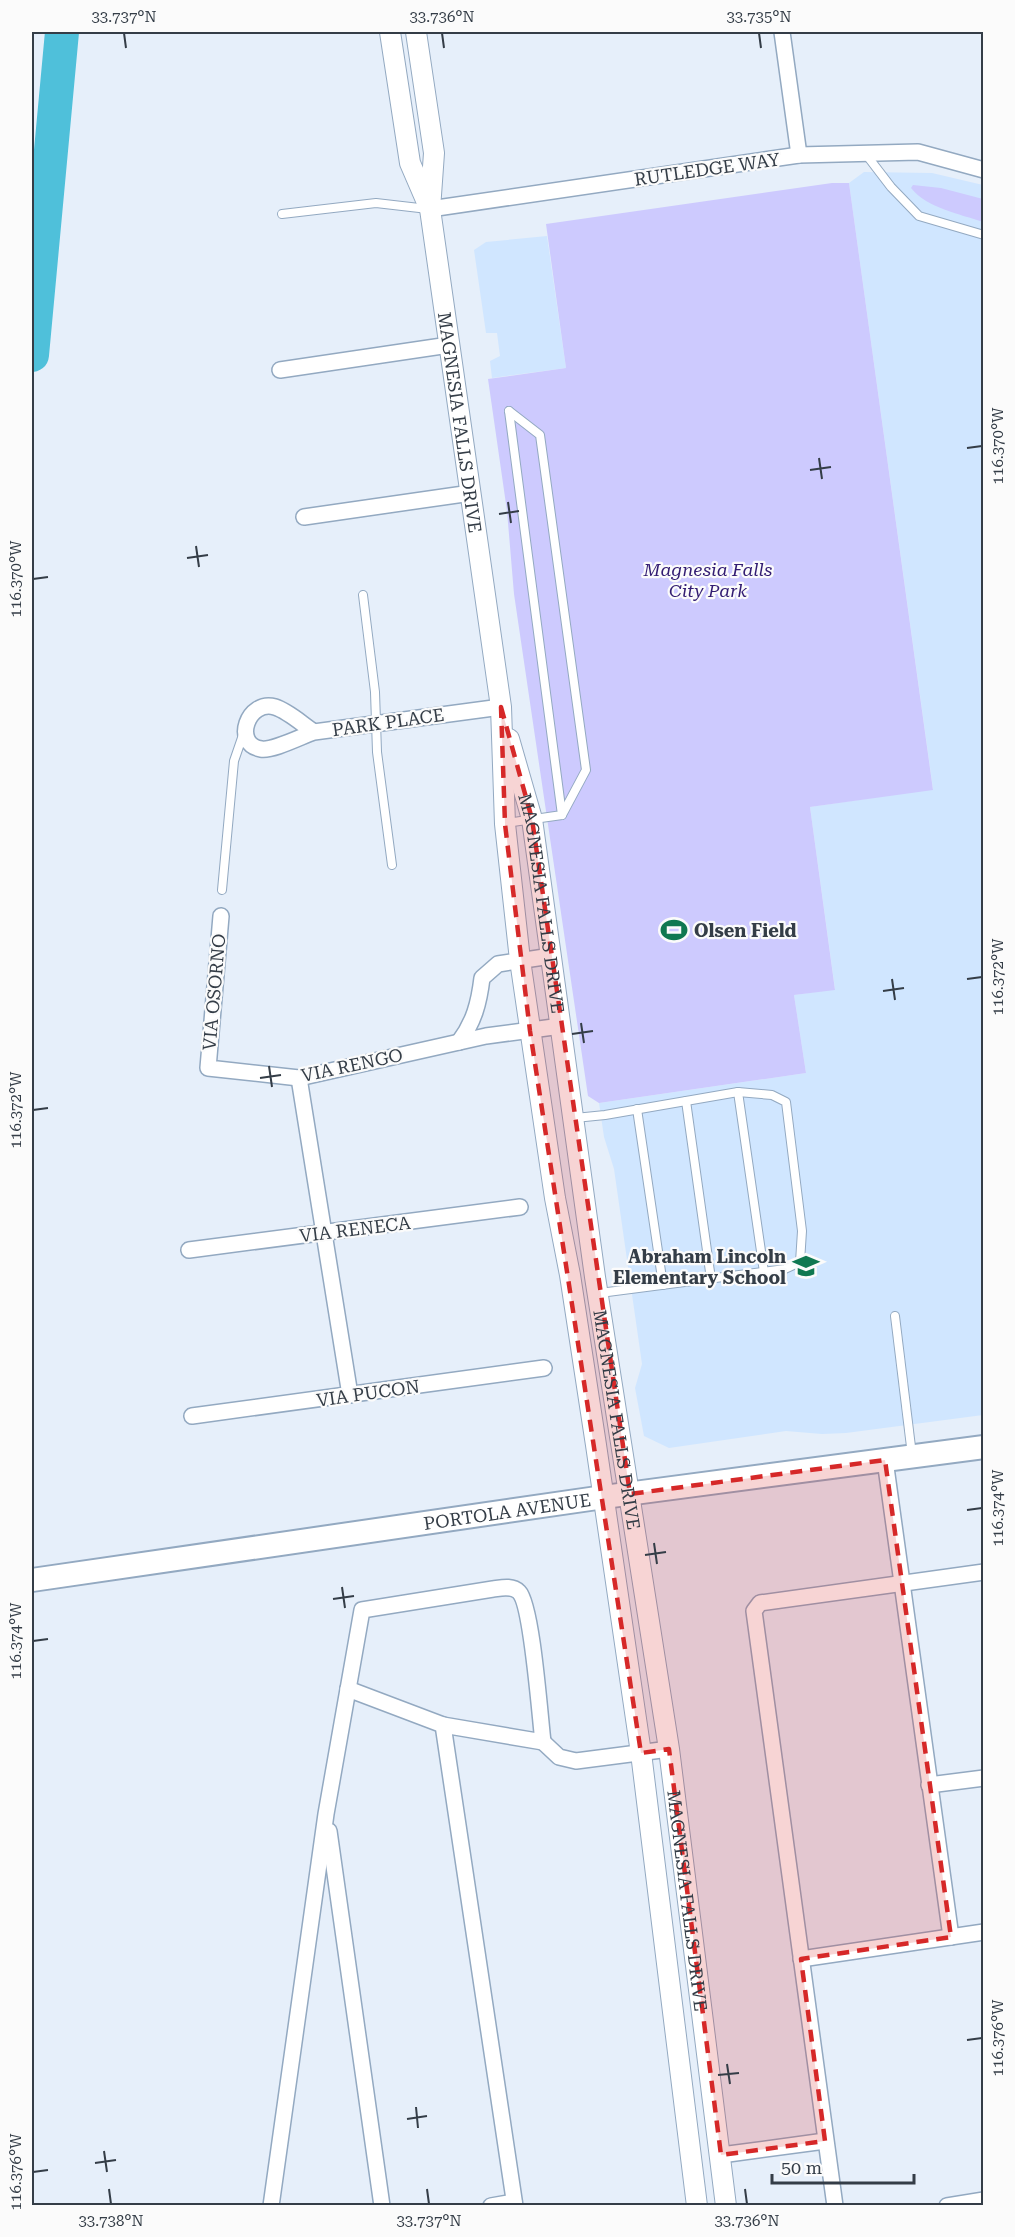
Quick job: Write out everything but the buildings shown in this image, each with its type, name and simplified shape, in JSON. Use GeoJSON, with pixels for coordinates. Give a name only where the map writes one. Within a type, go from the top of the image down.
{"type":"FeatureCollection","features":[{"type":"Feature","properties":{"kind":"main road","name":"PORTOLA AVENUE"},"geometry":{"type":"LineString","coordinates":[[32,1580],[604,1497],[984,1447]]}},
{"type":"Feature","properties":{"kind":"street","name":"MAGNESIA FALLS DRIVE"},"geometry":{"type":"LineString","coordinates":[[390,32],[410,163],[430,209]]}},
{"type":"Feature","properties":{"kind":"street","name":"MAGNESIA FALLS DRIVE"},"geometry":{"type":"LineString","coordinates":[[416,32],[434,153],[430,209],[501,707],[505,824],[520,960],[604,1497],[641,1753],[697,2205]]}},
{"type":"Feature","properties":{"kind":"street"},"geometry":{"type":"LineString","coordinates":[[782,32],[799,155]]}},
{"type":"Feature","properties":{"kind":"street","name":"RUTLEDGE WAY"},"geometry":{"type":"LineString","coordinates":[[430,209],[799,155],[918,152],[984,170]]}},
{"type":"Feature","properties":{"kind":"street"},"geometry":{"type":"LineString","coordinates":[[280,370],[449,345]]}},
{"type":"Feature","properties":{"kind":"street"},"geometry":{"type":"LineString","coordinates":[[304,517],[471,493]]}},
{"type":"Feature","properties":{"kind":"street","name":"PARK PLACE"},"geometry":{"type":"LineString","coordinates":[[247,724],[255,711],[266,706],[275,707],[314,732],[501,707]]}},
{"type":"Feature","properties":{"kind":"street","name":"MAGNESIA FALLS DRIVE"},"geometry":{"type":"LineString","coordinates":[[501,707],[532,819],[598,1294],[669,1749],[726,2205]]}},
{"type":"Feature","properties":{"kind":"street"},"geometry":{"type":"LineString","coordinates":[[247,724],[250,743],[261,749],[274,747],[314,732]]}},
{"type":"Feature","properties":{"kind":"street","name":"VIA OSORNO"},"geometry":{"type":"LineString","coordinates":[[208,1068],[221,916]]}},
{"type":"Feature","properties":{"kind":"street"},"geometry":{"type":"LineString","coordinates":[[459,1042],[473,1018],[479,1001],[482,978],[498,964],[551,956]]}},
{"type":"Feature","properties":{"kind":"street","name":"VIA RENGO"},"geometry":{"type":"LineString","coordinates":[[208,1068],[298,1078],[459,1042],[561,1026]]}},
{"type":"Feature","properties":{"kind":"street"},"geometry":{"type":"LineString","coordinates":[[298,1078],[350,1395]]}},
{"type":"Feature","properties":{"kind":"street","name":"VIA RENECA"},"geometry":{"type":"LineString","coordinates":[[189,1250],[520,1207]]}},
{"type":"Feature","properties":{"kind":"street","name":"VIA PUCON"},"geometry":{"type":"LineString","coordinates":[[192,1416],[544,1368]]}},
{"type":"Feature","properties":{"kind":"street"},"geometry":{"type":"LineString","coordinates":[[885,1460],[951,1937]]}},
{"type":"Feature","properties":{"kind":"street"},"geometry":{"type":"LineString","coordinates":[[835,2205],[754,1611],[760,1603],[984,1572]]}},
{"type":"Feature","properties":{"kind":"street"},"geometry":{"type":"LineString","coordinates":[[271,2205],[326,1814],[362,1610],[510,1587],[519,1592],[525,1603],[543,1742]]}},
{"type":"Feature","properties":{"kind":"street"},"geometry":{"type":"LineString","coordinates":[[348,1689],[443,1725],[543,1742],[560,1757],[576,1761],[669,1749]]}},
{"type":"Feature","properties":{"kind":"street"},"geometry":{"type":"LineString","coordinates":[[443,1725],[515,2204],[491,2205]]}},
{"type":"Feature","properties":{"kind":"street"},"geometry":{"type":"LineString","coordinates":[[929,1785],[984,1778]]}},
{"type":"Feature","properties":{"kind":"street"},"geometry":{"type":"LineString","coordinates":[[326,1814],[382,2205]]}},
{"type":"Feature","properties":{"kind":"street"},"geometry":{"type":"LineString","coordinates":[[801,1959],[984,1932]]}},
{"type":"Feature","properties":{"kind":"street"},"geometry":{"type":"LineString","coordinates":[[721,2155],[825,2141]]}},
{"type":"Feature","properties":{"kind":"street"},"geometry":{"type":"LineString","coordinates":[[947,2205],[984,2200]]}},
{"type":"Feature","properties":{"kind":"lane"},"geometry":{"type":"LineString","coordinates":[[864,152],[891,188],[920,216],[984,235]]}},
{"type":"Feature","properties":{"kind":"lane"},"geometry":{"type":"LineString","coordinates":[[282,214],[376,202],[430,209]]}},
{"type":"Feature","properties":{"kind":"lane"},"geometry":{"type":"LineString","coordinates":[[509,411],[540,435],[585,758],[586,770],[562,815],[509,411]]}},
{"type":"Feature","properties":{"kind":"lane"},"geometry":{"type":"LineString","coordinates":[[363,595],[375,692],[376,752],[393,865]]}},
{"type":"Feature","properties":{"kind":"lane"},"geometry":{"type":"LineString","coordinates":[[222,890],[234,761],[247,724]]}},
{"type":"Feature","properties":{"kind":"lane"},"geometry":{"type":"LineString","coordinates":[[505,824],[562,815]]}},
{"type":"Feature","properties":{"kind":"lane"},"geometry":{"type":"LineString","coordinates":[[573,1118],[738,1092],[772,1095],[786,1102],[802,1231],[800,1262],[785,1269],[598,1294]]}},
{"type":"Feature","properties":{"kind":"lane"},"geometry":{"type":"LineString","coordinates":[[738,1092],[764,1272]]}},
{"type":"Feature","properties":{"kind":"lane"},"geometry":{"type":"LineString","coordinates":[[686,1101],[711,1279]]}},
{"type":"Feature","properties":{"kind":"lane"},"geometry":{"type":"LineString","coordinates":[[637,1109],[663,1285]]}},
{"type":"Feature","properties":{"kind":"lane"},"geometry":{"type":"LineString","coordinates":[[895,1317],[912,1456]]}},
{"type":"Feature","properties":{"kind":"highlighted area"},"geometry":{"type":"Polygon","coordinates":[[[501,707],[532,819],[630,1494],[885,1460],[951,1937],[801,1959],[825,2141],[721,2155],[669,1749],[641,1753],[530,1031],[505,824],[501,707]]]}},
{"type":"Feature","properties":{"kind":"shaded area","name":"Abraham Lincoln Elementary School"},"geometry":{"type":"Polygon","coordinates":[[[864,172],[932,173],[983,185],[983,1415],[846,1433],[786,1431],[669,1448],[644,1436],[635,1388],[642,1364],[614,1169],[604,1137],[599,1103],[806,1073],[794,995],[835,989],[810,807],[933,789],[849,183],[864,172]]]}},
{"type":"Feature","properties":{"kind":"shaded area"},"geometry":{"type":"Polygon","coordinates":[[[547,236],[566,368],[492,378],[490,361],[500,356],[497,333],[486,333],[474,250],[486,242],[547,236]]]}},
{"type":"Feature","properties":{"kind":"green space","name":"Magnesia Falls City Park"},"geometry":{"type":"Polygon","coordinates":[[[832,183],[849,183],[933,790],[810,807],[835,990],[794,995],[806,1073],[599,1103],[588,1096],[514,594],[507,511],[488,379],[566,368],[546,224],[832,183]]]}},
{"type":"Feature","properties":{"kind":"green space"},"geometry":{"type":"Polygon","coordinates":[[[913,185],[941,188],[983,199],[983,222],[926,201],[911,188],[913,185]]]}},
{"type":"Feature","properties":{"kind":"waterway"},"geometry":{"type":"LineString","coordinates":[[32,355],[62,32]]}},
{"type":"Feature","properties":{"kind":"place","name":"Olsen Field"},"geometry":{"type":"Point","coordinates":[674,930]}},
{"type":"Feature","properties":{"kind":"place","name":"Abraham Lincoln Elementary School"},"geometry":{"type":"Point","coordinates":[806,1266]}}]}
